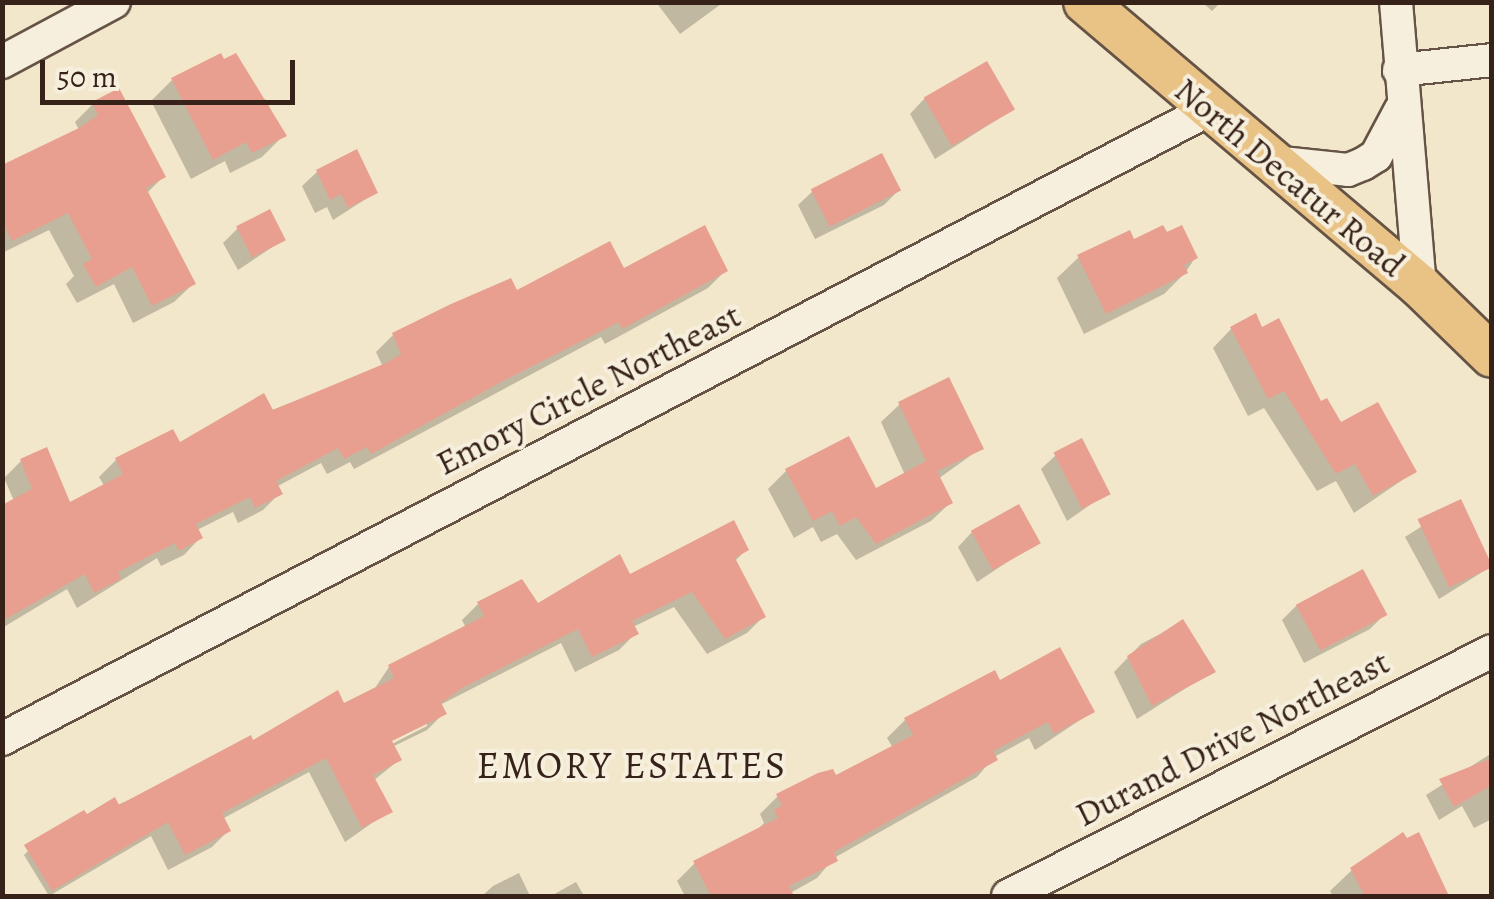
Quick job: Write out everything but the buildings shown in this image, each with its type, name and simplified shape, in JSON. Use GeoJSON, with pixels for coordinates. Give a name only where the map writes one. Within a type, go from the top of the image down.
{"type":"FeatureCollection","features":[{"type":"Feature","properties":{"kind":"main road","name":"North Decatur Road"},"geometry":{"type":"LineString","coordinates":[[1085,2],[1420,286],[1492,356]]}},
{"type":"Feature","properties":{"kind":"street"},"geometry":{"type":"LineString","coordinates":[[2,62],[114,2]]}},
{"type":"Feature","properties":{"kind":"street"},"geometry":{"type":"LineString","coordinates":[[1396,2],[1401,109],[1420,286]]}},
{"type":"Feature","properties":{"kind":"street"},"geometry":{"type":"LineString","coordinates":[[1400,70],[1492,60]]}},
{"type":"Feature","properties":{"kind":"street","name":"Emory Circle Northeast"},"geometry":{"type":"LineString","coordinates":[[2,740],[1210,109]]}},
{"type":"Feature","properties":{"kind":"street"},"geometry":{"type":"LineString","coordinates":[[1272,162],[1348,170],[1363,164],[1376,156],[1401,109]]}},
{"type":"Feature","properties":{"kind":"street","name":"Durand Drive Northeast"},"geometry":{"type":"LineString","coordinates":[[1008,896],[1492,650]]}},
{"type":"Feature","properties":{"kind":"district","name":"EMORY ESTATES"},"geometry":{"type":"Point","coordinates":[632,766]}}]}
